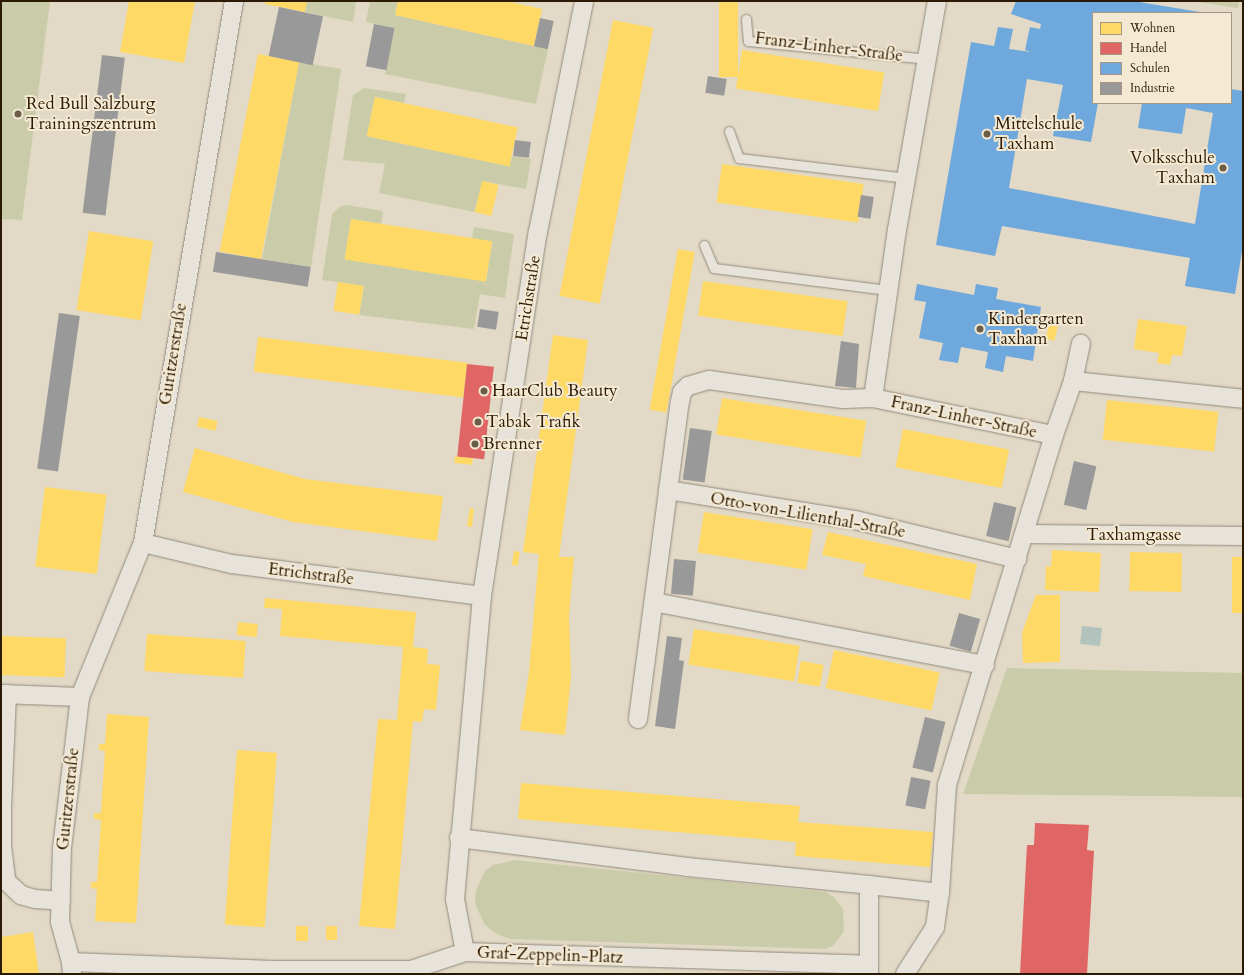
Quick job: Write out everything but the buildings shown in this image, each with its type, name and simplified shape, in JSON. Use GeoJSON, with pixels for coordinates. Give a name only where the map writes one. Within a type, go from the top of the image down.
{"type":"FeatureCollection","features":[{"type":"Feature","properties":{"kind":"street","name":"Guritzerstraße"},"geometry":{"type":"LineString","coordinates":[[71,968],[60,922],[62,848],[80,697],[143,543],[184,287],[234,1]]}},
{"type":"Feature","properties":{"kind":"street","name":"Etrichstraße"},"geometry":{"type":"LineString","coordinates":[[459,838],[482,596],[538,232],[584,1]]}},
{"type":"Feature","properties":{"kind":"street","name":"Franz-Linher-Straße"},"geometry":{"type":"LineString","coordinates":[[873,398],[888,290],[937,1]]}},
{"type":"Feature","properties":{"kind":"street"},"geometry":{"type":"LineString","coordinates":[[905,974],[935,927],[940,893],[947,785],[1054,436],[1073,381],[1081,344]]}},
{"type":"Feature","properties":{"kind":"street","name":"Franz-Linher-Straße"},"geometry":{"type":"LineString","coordinates":[[668,490],[682,392],[688,386],[708,380],[843,399],[873,398],[1054,436]]}},
{"type":"Feature","properties":{"kind":"street"},"geometry":{"type":"LineString","coordinates":[[1073,381],[1243,399]]}},
{"type":"Feature","properties":{"kind":"street"},"geometry":{"type":"LineString","coordinates":[[638,719],[668,490]]}},
{"type":"Feature","properties":{"kind":"street","name":"Otto-von-Lilienthal-Straße"},"geometry":{"type":"LineString","coordinates":[[668,490],[855,520],[1017,559]]}},
{"type":"Feature","properties":{"kind":"street","name":"Taxhamgasse"},"geometry":{"type":"LineString","coordinates":[[1024,534],[1243,536]]}},
{"type":"Feature","properties":{"kind":"street","name":"Etrichstraße"},"geometry":{"type":"LineString","coordinates":[[143,543],[232,564],[482,596]]}},
{"type":"Feature","properties":{"kind":"street"},"geometry":{"type":"LineString","coordinates":[[654,602],[985,665]]}},
{"type":"Feature","properties":{"kind":"street"},"geometry":{"type":"LineString","coordinates":[[61,901],[35,899],[21,895],[6,881],[2,846],[4,694],[80,697]]}},
{"type":"Feature","properties":{"kind":"street"},"geometry":{"type":"LineString","coordinates":[[459,838],[687,867],[940,893]]}},
{"type":"Feature","properties":{"kind":"street","name":"Graf-Zeppelin-Platz"},"geometry":{"type":"LineString","coordinates":[[459,838],[455,899],[465,952],[868,970],[869,885]]}},
{"type":"Feature","properties":{"kind":"street"},"geometry":{"type":"LineString","coordinates":[[71,968],[412,970],[465,952]]}},
{"type":"Feature","properties":{"kind":"lane","name":"Franz-Linher-Straße"},"geometry":{"type":"LineString","coordinates":[[746,18],[748,41],[928,59]]}},
{"type":"Feature","properties":{"kind":"lane"},"geometry":{"type":"LineString","coordinates":[[729,131],[739,158],[907,178]]}},
{"type":"Feature","properties":{"kind":"lane"},"geometry":{"type":"LineString","coordinates":[[704,245],[714,268],[888,290]]}},
{"type":"Feature","properties":{"kind":"green space","name":"Red Bull Salzburg Trainingszentrum"},"geometry":{"type":"Polygon","coordinates":[[[1,1],[50,1],[22,220],[1,219],[1,1]]]}},
{"type":"Feature","properties":{"kind":"green space"},"geometry":{"type":"Polygon","coordinates":[[[307,1],[356,1],[353,22],[305,12],[307,1]]]}},
{"type":"Feature","properties":{"kind":"green space"},"geometry":{"type":"Polygon","coordinates":[[[370,1],[398,1],[395,15],[548,49],[536,104],[385,74],[395,28],[366,22],[370,1]]]}},
{"type":"Feature","properties":{"kind":"green space"},"geometry":{"type":"Polygon","coordinates":[[[1192,1],[1239,1],[1238,8],[1192,1]]]}},
{"type":"Feature","properties":{"kind":"green space"},"geometry":{"type":"Polygon","coordinates":[[[299,62],[341,69],[311,267],[262,259],[299,62]]]}},
{"type":"Feature","properties":{"kind":"green space"},"geometry":{"type":"Polygon","coordinates":[[[364,88],[406,94],[404,103],[375,97],[367,136],[509,166],[512,156],[531,159],[526,189],[482,181],[475,212],[379,193],[385,164],[343,160],[353,95],[364,88]]]}},
{"type":"Feature","properties":{"kind":"green space"},"geometry":{"type":"Polygon","coordinates":[[[347,205],[383,211],[381,224],[351,219],[345,259],[486,281],[492,242],[472,239],[474,227],[514,234],[505,298],[480,294],[474,329],[359,315],[364,286],[322,280],[332,214],[341,206],[347,205]]]}},
{"type":"Feature","properties":{"kind":"green space"},"geometry":{"type":"Polygon","coordinates":[[[1007,668],[1243,673],[1243,797],[963,794],[1007,668]]]}},
{"type":"Feature","properties":{"kind":"green space"},"geometry":{"type":"Polygon","coordinates":[[[515,860],[825,892],[834,897],[843,909],[844,931],[834,945],[825,949],[510,939],[497,934],[485,925],[475,904],[476,890],[485,871],[493,865],[515,860]]]}},
{"type":"Feature","properties":{"kind":"shaded area"},"geometry":{"type":"Polygon","coordinates":[[[1082,626],[1102,628],[1100,646],[1080,644],[1082,626]]]}},
{"type":"Feature","properties":{"kind":"place","name":"Red Bull Salzburg Trainingszentrum"},"geometry":{"type":"Point","coordinates":[18,114]}},
{"type":"Feature","properties":{"kind":"place","name":"Mittelschule Taxham"},"geometry":{"type":"Point","coordinates":[987,134]}},
{"type":"Feature","properties":{"kind":"place","name":"Volksschule Taxham"},"geometry":{"type":"Point","coordinates":[1223,168]}},
{"type":"Feature","properties":{"kind":"place","name":"Kindergarten Taxham"},"geometry":{"type":"Point","coordinates":[980,329]}},
{"type":"Feature","properties":{"kind":"place","name":"HaarClub Beauty"},"geometry":{"type":"Point","coordinates":[484,391]}},
{"type":"Feature","properties":{"kind":"place","name":"Tabak Trafik"},"geometry":{"type":"Point","coordinates":[478,422]}},
{"type":"Feature","properties":{"kind":"place","name":"Brenner"},"geometry":{"type":"Point","coordinates":[475,444]}}]}
